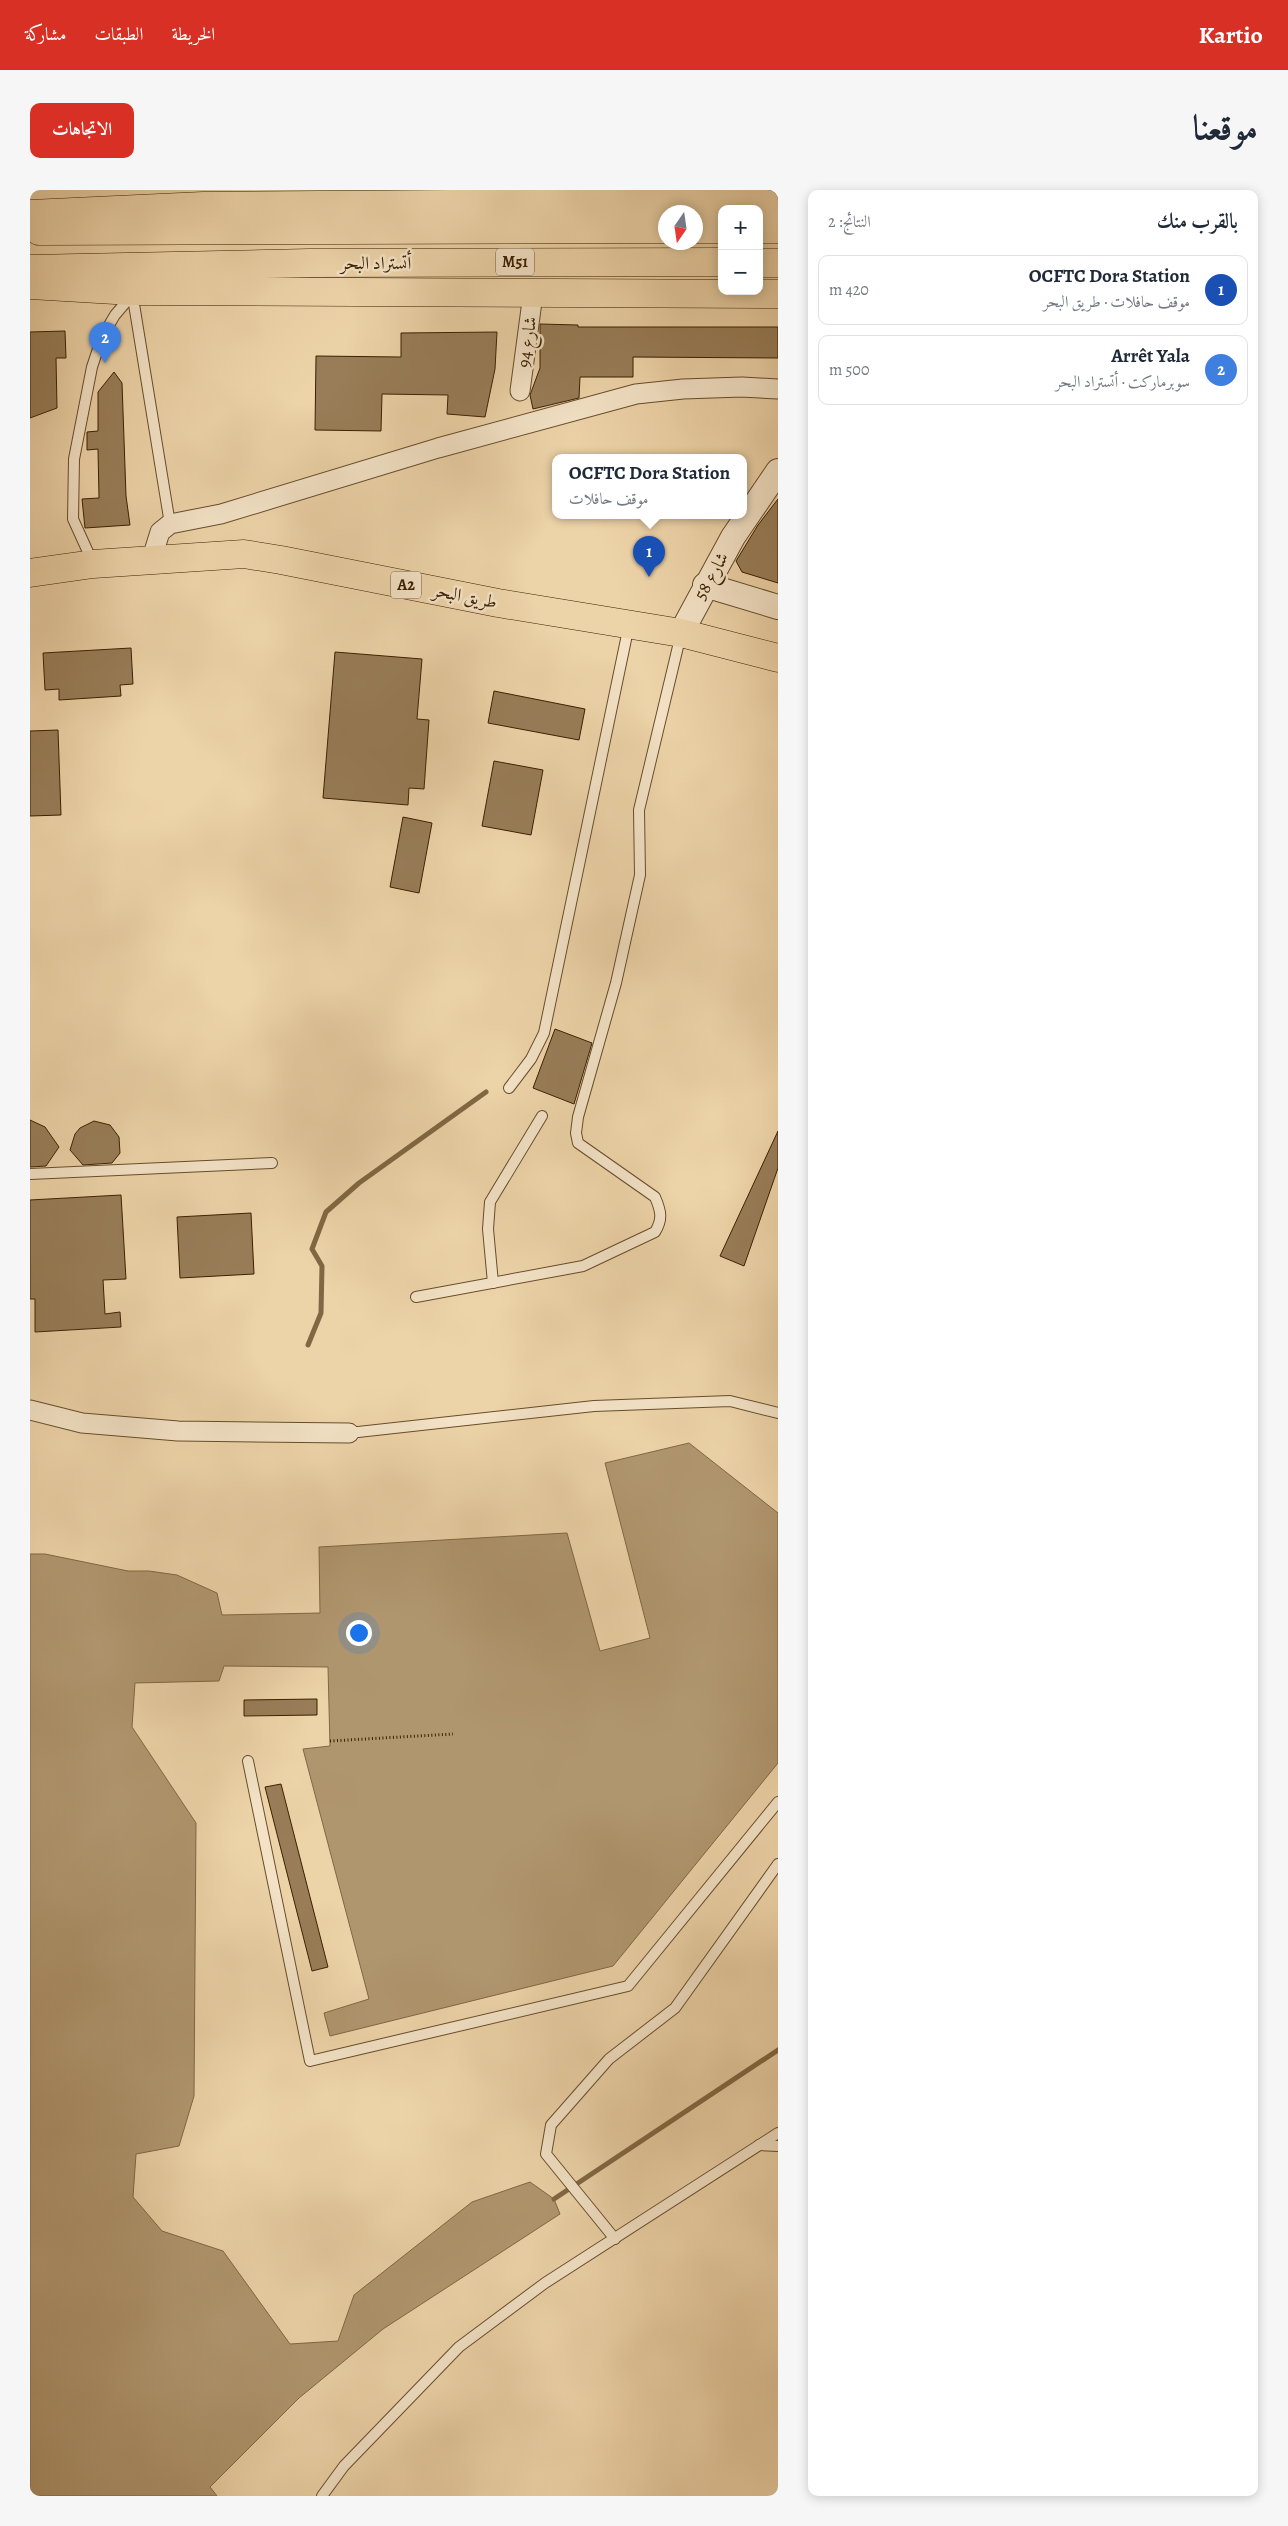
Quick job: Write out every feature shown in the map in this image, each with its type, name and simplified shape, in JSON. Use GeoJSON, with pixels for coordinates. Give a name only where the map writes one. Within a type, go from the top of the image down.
{"type":"FeatureCollection","features":[{"type":"Feature","properties":{"kind":"highway"},"geometry":{"type":"LineString","coordinates":[[30,214],[203,206],[577,196],[778,204]]}},
{"type":"Feature","properties":{"kind":"highway","name":"أتستراد البحر"},"geometry":{"type":"LineString","coordinates":[[30,231],[658,229]]}},
{"type":"Feature","properties":{"kind":"highway"},"geometry":{"type":"LineString","coordinates":[[703,229],[718,229]]}},
{"type":"Feature","properties":{"kind":"highway"},"geometry":{"type":"LineString","coordinates":[[763,229],[778,229]]}},
{"type":"Feature","properties":{"kind":"highway","name":"أتستراد البحر"},"geometry":{"type":"LineString","coordinates":[[30,269],[309,263],[718,262]]}},
{"type":"Feature","properties":{"kind":"highway"},"geometry":{"type":"LineString","coordinates":[[763,263],[778,263]]}},
{"type":"Feature","properties":{"kind":"highway"},"geometry":{"type":"LineString","coordinates":[[30,285],[132,292],[778,294]]}},
{"type":"Feature","properties":{"kind":"highway","name":"طريق البحر"},"geometry":{"type":"LineString","coordinates":[[30,573],[94,564],[244,554],[498,603],[681,632],[778,658]]}},
{"type":"Feature","properties":{"kind":"street","name":"شارع 94"},"geometry":{"type":"LineString","coordinates":[[520,391],[534,294]]}},
{"type":"Feature","properties":{"kind":"street"},"geometry":{"type":"LineString","coordinates":[[151,561],[160,532],[170,524],[221,514],[438,448],[636,394],[683,389],[742,387],[778,390]]}},
{"type":"Feature","properties":{"kind":"street","name":"شارع 58"},"geometry":{"type":"LineString","coordinates":[[747,516],[778,470]]}},
{"type":"Feature","properties":{"kind":"street","name":"شارع 58"},"geometry":{"type":"LineString","coordinates":[[681,632],[705,585],[745,519]]}},
{"type":"Feature","properties":{"kind":"street"},"geometry":{"type":"LineString","coordinates":[[705,585],[778,607]]}},
{"type":"Feature","properties":{"kind":"street"},"geometry":{"type":"LineString","coordinates":[[30,1410],[82,1423],[178,1432],[349,1433]]}},
{"type":"Feature","properties":{"kind":"lane"},"geometry":{"type":"LineString","coordinates":[[132,292],[170,524]]}},
{"type":"Feature","properties":{"kind":"lane"},"geometry":{"type":"LineString","coordinates":[[94,564],[73,519],[74,459],[92,367],[102,338],[115,315],[132,292]]}},
{"type":"Feature","properties":{"kind":"lane"},"geometry":{"type":"LineString","coordinates":[[510,1088],[531,1059],[544,1033],[629,624]]}},
{"type":"Feature","properties":{"kind":"lane"},"geometry":{"type":"LineString","coordinates":[[416,1298],[583,1266],[655,1232],[660,1222],[661,1210],[656,1197],[578,1143],[576,1133],[578,1118],[616,983],[640,875],[639,810],[681,632]]}},
{"type":"Feature","properties":{"kind":"lane"},"geometry":{"type":"LineString","coordinates":[[493,1283],[488,1229],[490,1202],[542,1116]]}},
{"type":"Feature","properties":{"kind":"lane"},"geometry":{"type":"LineString","coordinates":[[30,1174],[272,1162]]}},
{"type":"Feature","properties":{"kind":"lane"},"geometry":{"type":"LineString","coordinates":[[349,1433],[594,1406],[730,1401],[778,1413]]}},
{"type":"Feature","properties":{"kind":"lane"},"geometry":{"type":"LineString","coordinates":[[248,1761],[310,2061],[628,1986],[778,1802]]}},
{"type":"Feature","properties":{"kind":"lane"},"geometry":{"type":"LineString","coordinates":[[615,2239],[546,2154],[551,2124],[609,2059],[674,2008],[778,1864]]}},
{"type":"Feature","properties":{"kind":"lane"},"geometry":{"type":"LineString","coordinates":[[322,2496],[344,2466],[459,2347],[545,2283],[778,2133]]}},
{"type":"Feature","properties":{"kind":"lane"},"geometry":{"type":"LineString","coordinates":[[759,2146],[778,2146]]}},
{"type":"Feature","properties":{"kind":"path"},"geometry":{"type":"LineString","coordinates":[[330,1741],[453,1734]]}},
{"type":"Feature","properties":{"kind":"shaded area"},"geometry":{"type":"Polygon","coordinates":[[[689,1443],[778,1513],[778,1763],[613,1966],[330,2036],[324,2013],[369,1999],[303,1749],[330,1746],[328,1667],[224,1666],[219,1681],[135,1683],[132,1727],[196,1823],[194,2096],[179,2146],[136,2154],[133,2197],[162,2231],[223,2251],[290,2344],[338,2341],[354,2295],[472,2202],[530,2182],[554,2199],[560,2214],[383,2329],[299,2398],[210,2487],[217,2496],[30,2496],[30,1554],[45,1554],[128,1571],[149,1571],[177,1575],[217,1593],[222,1615],[320,1613],[319,1547],[567,1533],[600,1651],[650,1638],[605,1463],[689,1443]]]}},
{"type":"Feature","properties":{"kind":"building"},"geometry":{"type":"Polygon","coordinates":[[[540,324],[578,325],[578,327],[778,327],[778,358],[633,357],[633,377],[580,377],[579,398],[533,409],[530,395],[540,368],[540,324]]]}},
{"type":"Feature","properties":{"kind":"building"},"geometry":{"type":"Polygon","coordinates":[[[65,331],[66,358],[56,358],[57,408],[30,418],[30,332],[65,331]]]}},
{"type":"Feature","properties":{"kind":"building"},"geometry":{"type":"Polygon","coordinates":[[[497,332],[495,369],[485,417],[447,414],[448,395],[382,394],[381,431],[315,430],[316,356],[401,357],[401,333],[497,332]]]}},
{"type":"Feature","properties":{"kind":"building"},"geometry":{"type":"Polygon","coordinates":[[[114,372],[122,383],[126,496],[130,525],[85,528],[82,499],[99,498],[98,449],[87,450],[87,432],[98,431],[98,392],[114,372]]]}},
{"type":"Feature","properties":{"kind":"building"},"geometry":{"type":"Polygon","coordinates":[[[778,499],[778,583],[742,572],[736,561],[758,525],[778,499]]]}},
{"type":"Feature","properties":{"kind":"building"},"geometry":{"type":"Polygon","coordinates":[[[131,648],[133,684],[120,685],[121,696],[59,700],[59,689],[45,690],[43,653],[131,648]]]}},
{"type":"Feature","properties":{"kind":"building"},"geometry":{"type":"Polygon","coordinates":[[[335,652],[422,659],[417,719],[429,720],[424,789],[409,788],[408,805],[323,798],[335,652]]]}},
{"type":"Feature","properties":{"kind":"building"},"geometry":{"type":"Polygon","coordinates":[[[494,691],[585,709],[579,740],[488,723],[494,691]]]}},
{"type":"Feature","properties":{"kind":"building"},"geometry":{"type":"Polygon","coordinates":[[[58,730],[61,815],[30,816],[30,731],[58,730]]]}},
{"type":"Feature","properties":{"kind":"building"},"geometry":{"type":"Polygon","coordinates":[[[494,761],[543,770],[531,835],[482,826],[494,761]]]}},
{"type":"Feature","properties":{"kind":"building"},"geometry":{"type":"Polygon","coordinates":[[[403,817],[432,823],[419,893],[390,887],[403,817]]]}},
{"type":"Feature","properties":{"kind":"building"},"geometry":{"type":"Polygon","coordinates":[[[555,1029],[592,1043],[574,1104],[533,1088],[555,1029]]]}},
{"type":"Feature","properties":{"kind":"building"},"geometry":{"type":"Polygon","coordinates":[[[30,1120],[45,1127],[59,1147],[46,1166],[30,1167],[30,1120]]]}},
{"type":"Feature","properties":{"kind":"building"},"geometry":{"type":"Polygon","coordinates":[[[94,1121],[110,1125],[119,1137],[120,1153],[112,1163],[83,1165],[70,1150],[75,1134],[80,1128],[94,1121]]]}},
{"type":"Feature","properties":{"kind":"building"},"geometry":{"type":"Polygon","coordinates":[[[778,1131],[778,1168],[744,1266],[720,1256],[778,1131]]]}},
{"type":"Feature","properties":{"kind":"building"},"geometry":{"type":"Polygon","coordinates":[[[121,1195],[126,1279],[103,1280],[105,1314],[120,1312],[121,1327],[35,1332],[35,1299],[30,1299],[30,1200],[121,1195]]]}},
{"type":"Feature","properties":{"kind":"building"},"geometry":{"type":"Polygon","coordinates":[[[251,1213],[254,1274],[180,1278],[177,1217],[251,1213]]]}},
{"type":"Feature","properties":{"kind":"building"},"geometry":{"type":"Polygon","coordinates":[[[317,1699],[317,1715],[244,1716],[244,1700],[317,1699]]]}},
{"type":"Feature","properties":{"kind":"building"},"geometry":{"type":"Polygon","coordinates":[[[281,1784],[328,1967],[312,1971],[265,1787],[281,1784]]]}},
{"type":"Feature","properties":{"kind":"waterway"},"geometry":{"type":"LineString","coordinates":[[308,1345],[321,1313],[322,1266],[312,1249],[326,1212],[359,1183],[486,1092]]}},
{"type":"Feature","properties":{"kind":"waterway"},"geometry":{"type":"LineString","coordinates":[[554,2199],[778,2050]]}},
{"type":"Feature","properties":{"kind":"place","name":"Arrêt Yala"},"geometry":{"type":"Point","coordinates":[105,363]}},
{"type":"Feature","properties":{"kind":"place","name":"OCFTC Dora Station"},"geometry":{"type":"Point","coordinates":[649,577]}}]}
